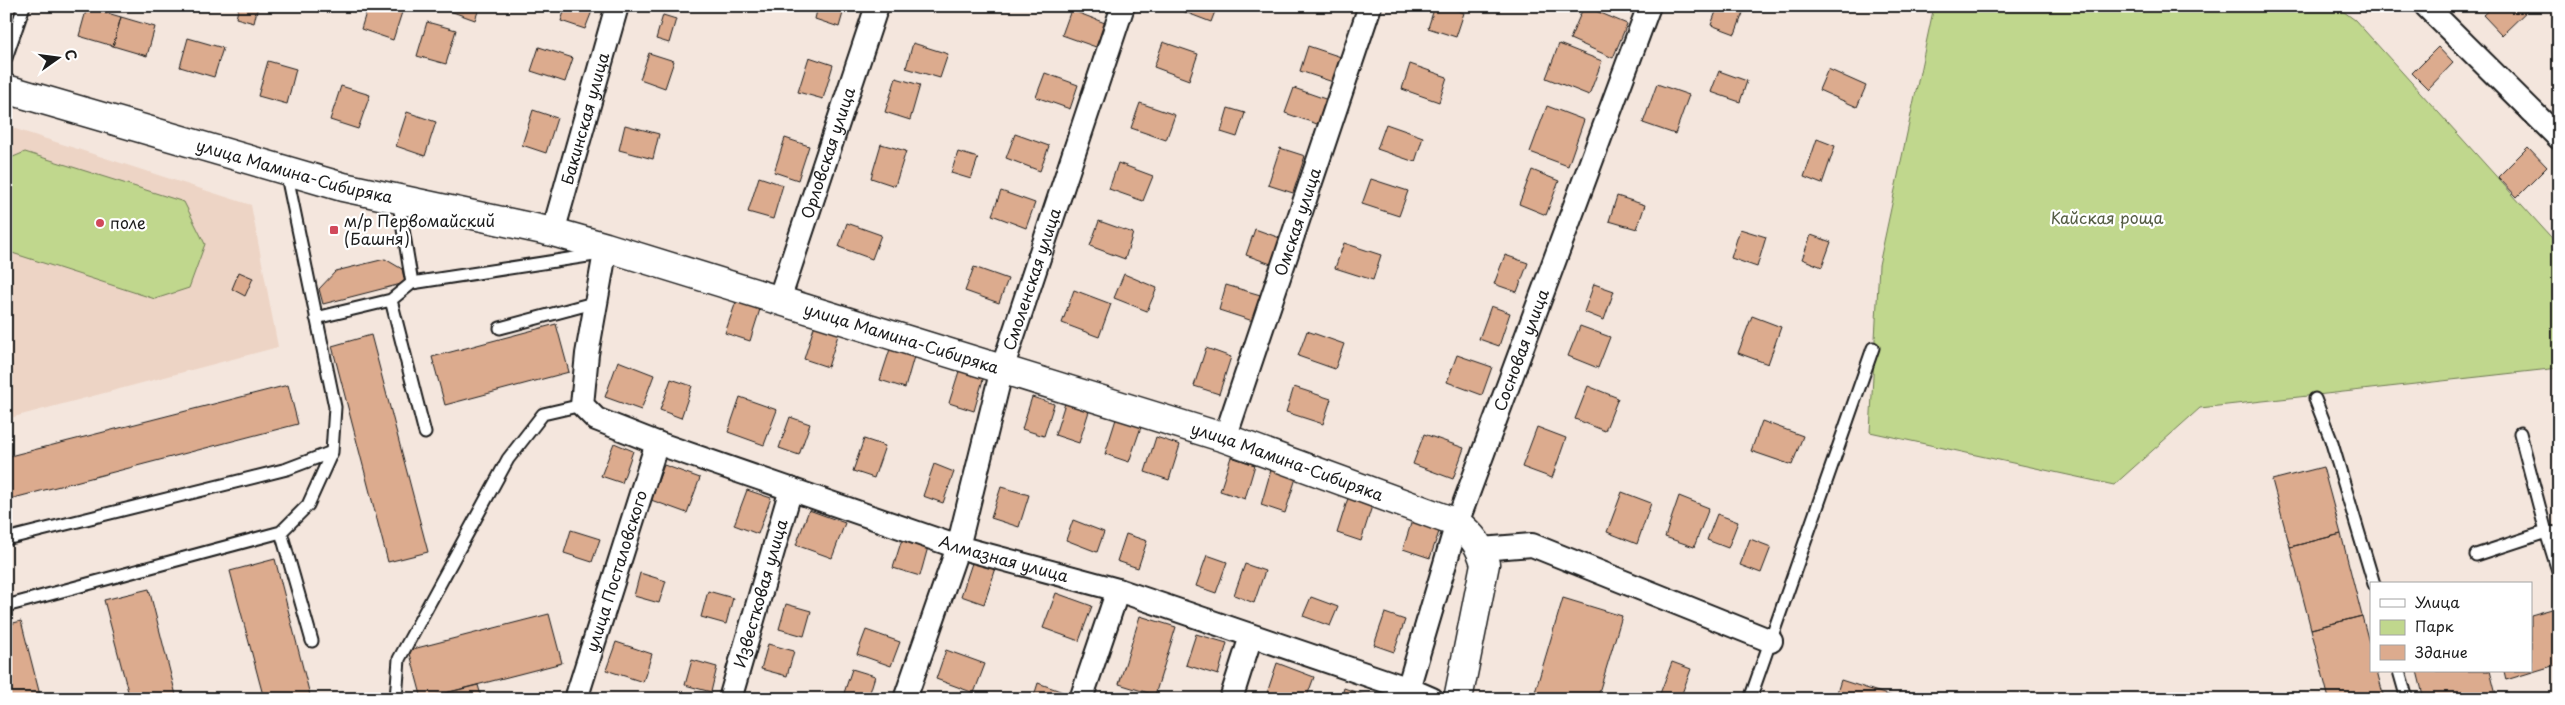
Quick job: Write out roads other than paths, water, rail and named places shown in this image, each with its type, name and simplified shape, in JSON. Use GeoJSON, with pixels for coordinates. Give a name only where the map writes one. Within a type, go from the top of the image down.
{"type":"FeatureCollection","features":[{"type":"Feature","properties":{"kind":"street","name":"Бакинская улица"},"geometry":{"type":"LineString","coordinates":[[553,232],[617,6]]}},
{"type":"Feature","properties":{"kind":"street","name":"Орловская улица"},"geometry":{"type":"LineString","coordinates":[[779,300],[877,6]]}},
{"type":"Feature","properties":{"kind":"street","name":"Смоленская улица"},"geometry":{"type":"LineString","coordinates":[[905,699],[958,547],[1002,369],[1123,6]]}},
{"type":"Feature","properties":{"kind":"street","name":"Омская улица"},"geometry":{"type":"LineString","coordinates":[[1225,438],[1370,6]]}},
{"type":"Feature","properties":{"kind":"street","name":"Сосновая улица"},"geometry":{"type":"LineString","coordinates":[[1407,694],[1457,523],[1649,6]]}},
{"type":"Feature","properties":{"kind":"street"},"geometry":{"type":"LineString","coordinates":[[2426,6],[2559,138]]}},
{"type":"Feature","properties":{"kind":"street","name":"улица Мамина-Сибиряка"},"geometry":{"type":"LineString","coordinates":[[6,89],[343,187],[553,232],[605,250],[779,300],[1225,438],[1457,523],[1475,538],[1481,549]]}},
{"type":"Feature","properties":{"kind":"street"},"geometry":{"type":"LineString","coordinates":[[582,405],[587,354],[605,250]]}},
{"type":"Feature","properties":{"kind":"street","name":"Алмазная улица"},"geometry":{"type":"LineString","coordinates":[[582,405],[596,419],[657,443],[958,547],[1118,590],[1251,636],[1407,694],[1432,699]]}},
{"type":"Feature","properties":{"kind":"street","name":"улица Посталовского"},"geometry":{"type":"LineString","coordinates":[[576,699],[657,443]]}},
{"type":"Feature","properties":{"kind":"street","name":"Известковая улица"},"geometry":{"type":"LineString","coordinates":[[730,699],[791,489]]}},
{"type":"Feature","properties":{"kind":"street"},"geometry":{"type":"LineString","coordinates":[[1458,699],[1485,564],[1481,549],[1532,545],[1771,641]]}},
{"type":"Feature","properties":{"kind":"street"},"geometry":{"type":"LineString","coordinates":[[1081,699],[1118,590]]}},
{"type":"Feature","properties":{"kind":"street"},"geometry":{"type":"LineString","coordinates":[[1231,699],[1251,636]]}},
{"type":"Feature","properties":{"kind":"lane"},"geometry":{"type":"LineString","coordinates":[[6,58],[24,6]]}},
{"type":"Feature","properties":{"kind":"lane"},"geometry":{"type":"LineString","coordinates":[[6,606],[281,532],[308,505],[332,452],[335,407],[286,171]]}},
{"type":"Feature","properties":{"kind":"lane"},"geometry":{"type":"LineString","coordinates":[[398,199],[412,283]]}},
{"type":"Feature","properties":{"kind":"lane"},"geometry":{"type":"LineString","coordinates":[[316,318],[391,300],[412,283],[605,250]]}},
{"type":"Feature","properties":{"kind":"lane"},"geometry":{"type":"LineString","coordinates":[[391,300],[425,433]]}},
{"type":"Feature","properties":{"kind":"lane"},"geometry":{"type":"LineString","coordinates":[[500,328],[597,302]]}},
{"type":"Feature","properties":{"kind":"lane"},"geometry":{"type":"LineString","coordinates":[[1750,699],[1873,348]]}},
{"type":"Feature","properties":{"kind":"lane"},"geometry":{"type":"LineString","coordinates":[[2315,399],[2331,440],[2373,582]]}},
{"type":"Feature","properties":{"kind":"lane"},"geometry":{"type":"LineString","coordinates":[[396,699],[399,659],[508,459],[543,414],[582,405]]}},
{"type":"Feature","properties":{"kind":"lane"},"geometry":{"type":"LineString","coordinates":[[2520,433],[2559,574]]}},
{"type":"Feature","properties":{"kind":"lane"},"geometry":{"type":"LineString","coordinates":[[6,539],[287,469],[332,452]]}},
{"type":"Feature","properties":{"kind":"lane"},"geometry":{"type":"LineString","coordinates":[[281,532],[312,641]]}},
{"type":"Feature","properties":{"kind":"lane"},"geometry":{"type":"LineString","coordinates":[[2476,555],[2546,532],[2559,533]]}},
{"type":"Feature","properties":{"kind":"lane"},"geometry":{"type":"LineString","coordinates":[[2399,672],[2407,699]]}},
{"type":"Feature","properties":{"kind":"place","name":"поле"},"geometry":{"type":"Point","coordinates":[100,223]}},
{"type":"Feature","properties":{"kind":"place","name":"м/р Первомайский (Башня)"},"geometry":{"type":"Point","coordinates":[334,230]}},
{"type":"Feature","properties":{"kind":"park label","name":"Кайская роща"},"geometry":{"type":"Point","coordinates":[2107,218]}}]}
